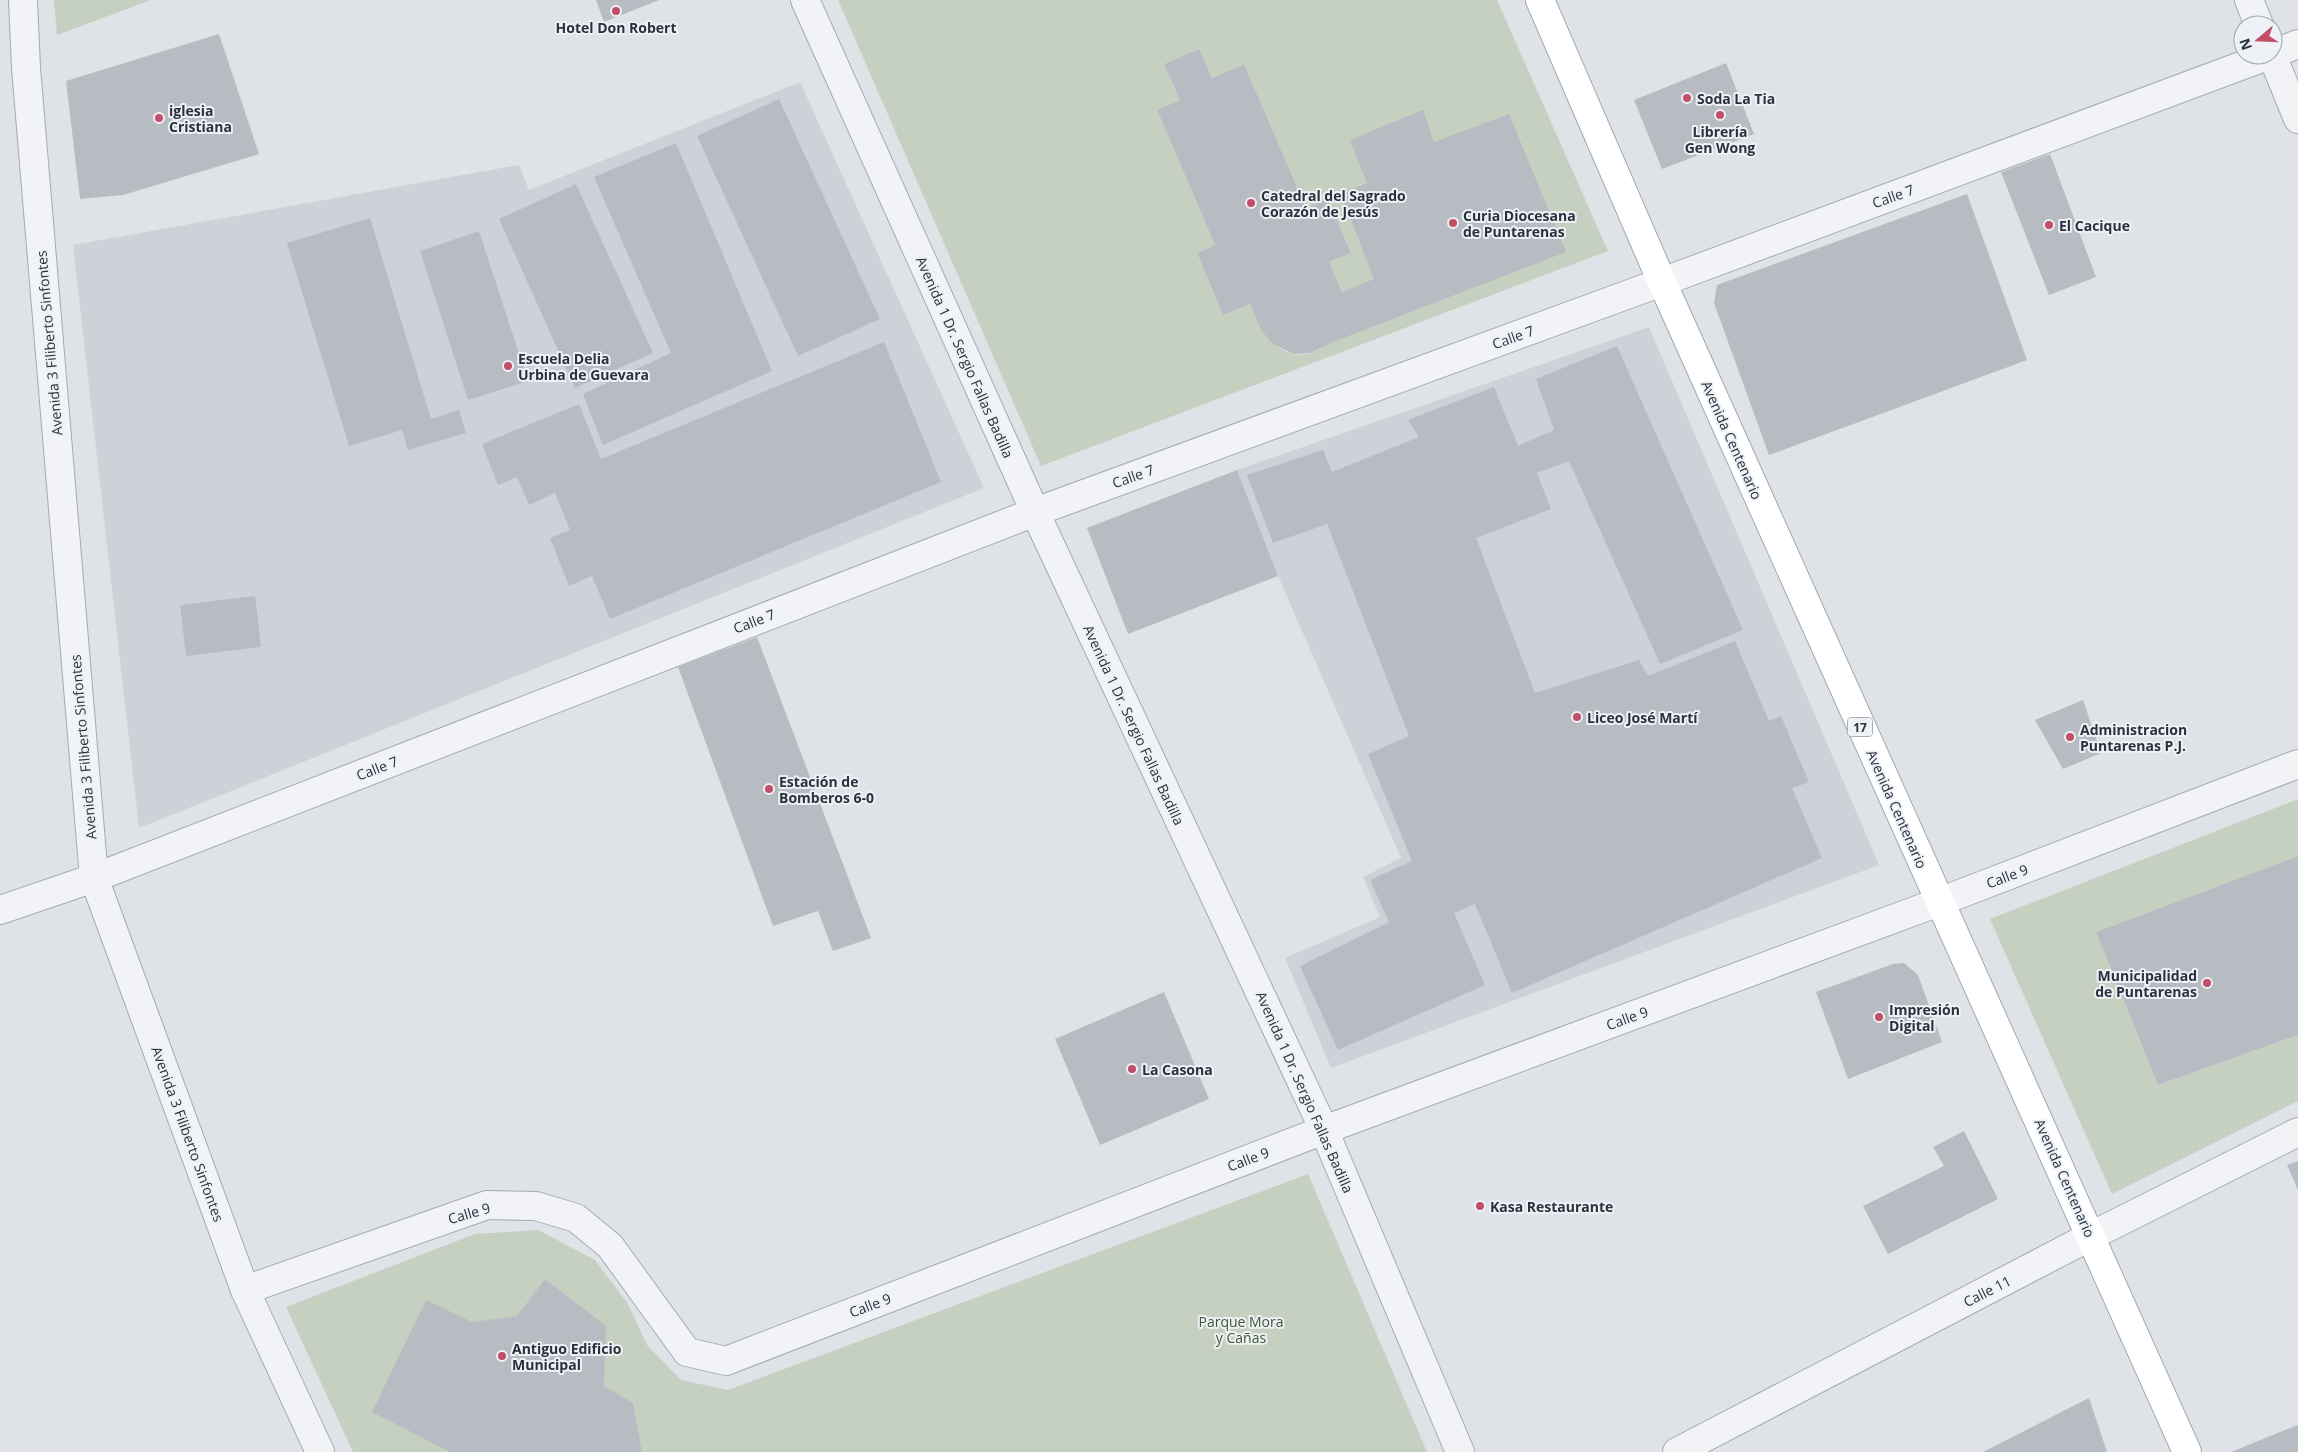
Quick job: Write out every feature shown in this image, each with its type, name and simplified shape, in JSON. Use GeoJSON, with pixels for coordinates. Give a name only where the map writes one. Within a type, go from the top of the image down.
{"type":"FeatureCollection","features":[{"type":"Feature","properties":{"kind":"main road","name":"Avenida Centenario"},"geometry":{"type":"LineString","coordinates":[[1540,0],[1662,282],[1938,902],[2091,1236],[2187,1452]]}},
{"type":"Feature","properties":{"kind":"street","name":"Avenida 3 Filiberto Sinfontes"},"geometry":{"type":"LineString","coordinates":[[23,0],[26,68],[94,878],[245,1290],[320,1452]]}},
{"type":"Feature","properties":{"kind":"street","name":"Avenida 1 Dr. Sergio Fallas Badilla"},"geometry":{"type":"LineString","coordinates":[[805,0],[1035,512],[1324,1130],[1460,1452]]}},
{"type":"Feature","properties":{"kind":"street"},"geometry":{"type":"LineString","coordinates":[[2249,0],[2255,15]]}},
{"type":"Feature","properties":{"kind":"street","name":"Calle 7"},"geometry":{"type":"LineString","coordinates":[[2283,50],[2298,44]]}},
{"type":"Feature","properties":{"kind":"street","name":"Calle 7"},"geometry":{"type":"LineString","coordinates":[[0,910],[94,878],[1035,512],[1662,282],[2245,65]]}},
{"type":"Feature","properties":{"kind":"street"},"geometry":{"type":"LineString","coordinates":[[2276,65],[2298,119]]}},
{"type":"Feature","properties":{"kind":"street","name":"Calle 9"},"geometry":{"type":"LineString","coordinates":[[245,1290],[487,1205],[536,1206],[576,1218],[610,1246],[687,1352],[726,1361],[1324,1130],[1938,902],[2298,764]]}},
{"type":"Feature","properties":{"kind":"street","name":"Calle 11"},"geometry":{"type":"LineString","coordinates":[[1677,1452],[2091,1236],[2298,1132]]}},
{"type":"Feature","properties":{"kind":"shaded area","name":"Escuela Delia Urbina de Guevara"},"geometry":{"type":"Polygon","coordinates":[[[800,82],[984,488],[139,828],[73,245],[519,165],[529,190],[800,82]]]}},
{"type":"Feature","properties":{"kind":"shaded area","name":"Liceo José Martí"},"geometry":{"type":"Polygon","coordinates":[[[1649,327],[1879,865],[1331,1068],[1285,958],[1380,917],[1363,877],[1401,858],[1278,576],[1237,470],[1649,327]]]}},
{"type":"Feature","properties":{"kind":"green space"},"geometry":{"type":"Polygon","coordinates":[[[54,0],[151,0],[57,35],[54,0]]]}},
{"type":"Feature","properties":{"kind":"green space"},"geometry":{"type":"Polygon","coordinates":[[[838,0],[1497,0],[1608,251],[1041,466],[838,0]],[[1199,49],[1164,64],[1180,100],[1157,110],[1215,245],[1197,253],[1223,315],[1250,304],[1265,333],[1272,342],[1290,353],[1300,355],[1312,353],[1333,342],[1342,292],[1329,262],[1351,253],[1328,199],[1306,208],[1244,64],[1212,78],[1199,49]]]}},
{"type":"Feature","properties":{"kind":"green space"},"geometry":{"type":"Polygon","coordinates":[[[2298,799],[2298,856],[2096,932],[2158,1085],[2298,1035],[2298,1101],[2112,1194],[1990,919],[2298,799]]]}},
{"type":"Feature","properties":{"kind":"green space","name":"Parque Mora y Cañas"},"geometry":{"type":"Polygon","coordinates":[[[1308,1174],[1427,1452],[353,1452],[286,1307],[475,1234],[538,1230],[595,1260],[628,1304],[647,1345],[681,1380],[728,1390],[1308,1174]]]}},
{"type":"Feature","properties":{"kind":"building","name":"Hotel Don Robert"},"geometry":{"type":"Polygon","coordinates":[[[596,0],[659,0],[604,22],[596,0]]]}},
{"type":"Feature","properties":{"kind":"building","name":"iglesia Cristiana"},"geometry":{"type":"Polygon","coordinates":[[[219,34],[259,154],[123,195],[80,199],[66,81],[219,34]]]}},
{"type":"Feature","properties":{"kind":"building"},"geometry":{"type":"Polygon","coordinates":[[[1199,49],[1212,78],[1244,64],[1306,208],[1328,199],[1351,253],[1329,262],[1342,292],[1374,279],[1341,194],[1367,183],[1350,140],[1423,110],[1434,142],[1509,114],[1566,252],[1333,342],[1311,353],[1293,354],[1273,344],[1261,330],[1250,304],[1223,315],[1197,253],[1215,245],[1157,110],[1180,100],[1164,64],[1199,49]]]}},
{"type":"Feature","properties":{"kind":"building"},"geometry":{"type":"Polygon","coordinates":[[[1726,63],[1754,134],[1662,169],[1634,100],[1726,63]]]}},
{"type":"Feature","properties":{"kind":"building"},"geometry":{"type":"Polygon","coordinates":[[[779,99],[880,319],[798,356],[697,136],[779,99]]]}},
{"type":"Feature","properties":{"kind":"building"},"geometry":{"type":"Polygon","coordinates":[[[676,143],[772,371],[603,445],[583,394],[671,353],[594,177],[676,143]]]}},
{"type":"Feature","properties":{"kind":"building","name":"El Cacique"},"geometry":{"type":"Polygon","coordinates":[[[2050,154],[2096,277],[2049,295],[2001,172],[2050,154]]]}},
{"type":"Feature","properties":{"kind":"building"},"geometry":{"type":"Polygon","coordinates":[[[576,184],[653,353],[575,388],[499,219],[576,184]]]}},
{"type":"Feature","properties":{"kind":"building"},"geometry":{"type":"Polygon","coordinates":[[[1967,194],[2027,360],[1769,455],[1714,303],[1717,285],[1967,194]]]}},
{"type":"Feature","properties":{"kind":"building"},"geometry":{"type":"Polygon","coordinates":[[[370,218],[431,419],[459,410],[466,433],[408,450],[402,430],[349,446],[287,243],[370,218]]]}},
{"type":"Feature","properties":{"kind":"building"},"geometry":{"type":"Polygon","coordinates":[[[479,231],[528,381],[468,400],[420,251],[479,231]]]}},
{"type":"Feature","properties":{"kind":"building"},"geometry":{"type":"Polygon","coordinates":[[[884,342],[941,482],[610,619],[592,576],[569,586],[550,538],[570,530],[555,493],[529,505],[517,477],[498,485],[482,444],[579,404],[601,459],[884,342]]]}},
{"type":"Feature","properties":{"kind":"building","name":"Liceo José Martí"},"geometry":{"type":"Polygon","coordinates":[[[1617,346],[1743,630],[1660,664],[1569,461],[1537,473],[1551,509],[1476,538],[1535,693],[1639,660],[1648,676],[1735,641],[1769,721],[1781,716],[1809,782],[1792,788],[1822,858],[1512,993],[1475,904],[1454,913],[1485,985],[1338,1050],[1300,966],[1389,922],[1370,880],[1412,861],[1368,754],[1409,736],[1327,524],[1273,543],[1247,475],[1323,450],[1332,472],[1419,437],[1408,420],[1494,387],[1518,446],[1554,430],[1536,379],[1617,346]]]}},
{"type":"Feature","properties":{"kind":"building"},"geometry":{"type":"Polygon","coordinates":[[[1237,470],[1278,576],[1128,634],[1087,528],[1237,470]]]}},
{"type":"Feature","properties":{"kind":"building"},"geometry":{"type":"Polygon","coordinates":[[[255,596],[261,647],[186,656],[180,605],[255,596]]]}},
{"type":"Feature","properties":{"kind":"building","name":"Estación de Bomberos 6-0"},"geometry":{"type":"Polygon","coordinates":[[[757,637],[871,938],[833,951],[818,911],[773,926],[678,667],[757,637]]]}},
{"type":"Feature","properties":{"kind":"building","name":"Administracion Puntarenas P.J."},"geometry":{"type":"Polygon","coordinates":[[[2083,700],[2101,753],[2063,769],[2035,720],[2083,700]]]}},
{"type":"Feature","properties":{"kind":"building","name":"Municipalidad de Puntarenas"},"geometry":{"type":"Polygon","coordinates":[[[2298,856],[2298,1035],[2158,1085],[2096,932],[2298,856]]]}},
{"type":"Feature","properties":{"kind":"building","name":"Impresión Digital"},"geometry":{"type":"Polygon","coordinates":[[[1904,963],[1918,975],[1942,1042],[1848,1079],[1816,992],[1893,964],[1904,963]]]}},
{"type":"Feature","properties":{"kind":"building","name":"La Casona"},"geometry":{"type":"Polygon","coordinates":[[[1164,992],[1209,1099],[1100,1145],[1055,1039],[1164,992]]]}},
{"type":"Feature","properties":{"kind":"building"},"geometry":{"type":"Polygon","coordinates":[[[1964,1131],[1998,1199],[1888,1254],[1863,1206],[1944,1166],[1933,1147],[1964,1131]]]}},
{"type":"Feature","properties":{"kind":"building"},"geometry":{"type":"Polygon","coordinates":[[[2298,1161],[2298,1190],[2287,1165],[2298,1161]]]}},
{"type":"Feature","properties":{"kind":"building","name":"Antiguo Edificio Municipal"},"geometry":{"type":"Polygon","coordinates":[[[545,1279],[606,1326],[604,1386],[633,1403],[642,1452],[450,1452],[372,1412],[426,1300],[472,1322],[517,1316],[545,1279]]]}},
{"type":"Feature","properties":{"kind":"building"},"geometry":{"type":"Polygon","coordinates":[[[2089,1398],[2107,1452],[1983,1452],[2089,1398]]]}},
{"type":"Feature","properties":{"kind":"building"},"geometry":{"type":"Polygon","coordinates":[[[2298,1425],[2298,1452],[2231,1452],[2275,1434],[2298,1425]]]}},
{"type":"Feature","properties":{"kind":"place","name":"Hotel Don Robert"},"geometry":{"type":"Point","coordinates":[616,11]}},
{"type":"Feature","properties":{"kind":"place","name":"Soda La Tia"},"geometry":{"type":"Point","coordinates":[1687,98]}},
{"type":"Feature","properties":{"kind":"place","name":"Librería Gen Wong"},"geometry":{"type":"Point","coordinates":[1720,115]}},
{"type":"Feature","properties":{"kind":"place","name":"iglesia Cristiana"},"geometry":{"type":"Point","coordinates":[159,118]}},
{"type":"Feature","properties":{"kind":"place","name":"Catedral del Sagrado Corazón de Jesús"},"geometry":{"type":"Point","coordinates":[1251,203]}},
{"type":"Feature","properties":{"kind":"place","name":"Curia Diocesana de Puntarenas"},"geometry":{"type":"Point","coordinates":[1453,223]}},
{"type":"Feature","properties":{"kind":"place","name":"El Cacique"},"geometry":{"type":"Point","coordinates":[2049,225]}},
{"type":"Feature","properties":{"kind":"place","name":"Escuela Delia Urbina de Guevara"},"geometry":{"type":"Point","coordinates":[508,366]}},
{"type":"Feature","properties":{"kind":"place","name":"Liceo José Martí"},"geometry":{"type":"Point","coordinates":[1577,717]}},
{"type":"Feature","properties":{"kind":"place","name":"Administracion Puntarenas P.J."},"geometry":{"type":"Point","coordinates":[2070,737]}},
{"type":"Feature","properties":{"kind":"place","name":"Estación de Bomberos 6-0"},"geometry":{"type":"Point","coordinates":[769,789]}},
{"type":"Feature","properties":{"kind":"place","name":"Municipalidad de Puntarenas"},"geometry":{"type":"Point","coordinates":[2207,983]}},
{"type":"Feature","properties":{"kind":"place","name":"Impresión Digital"},"geometry":{"type":"Point","coordinates":[1879,1017]}},
{"type":"Feature","properties":{"kind":"place","name":"La Casona"},"geometry":{"type":"Point","coordinates":[1132,1069]}},
{"type":"Feature","properties":{"kind":"place","name":"Kasa Restaurante"},"geometry":{"type":"Point","coordinates":[1480,1206]}},
{"type":"Feature","properties":{"kind":"place","name":"Antiguo Edificio Municipal"},"geometry":{"type":"Point","coordinates":[502,1356]}}]}
